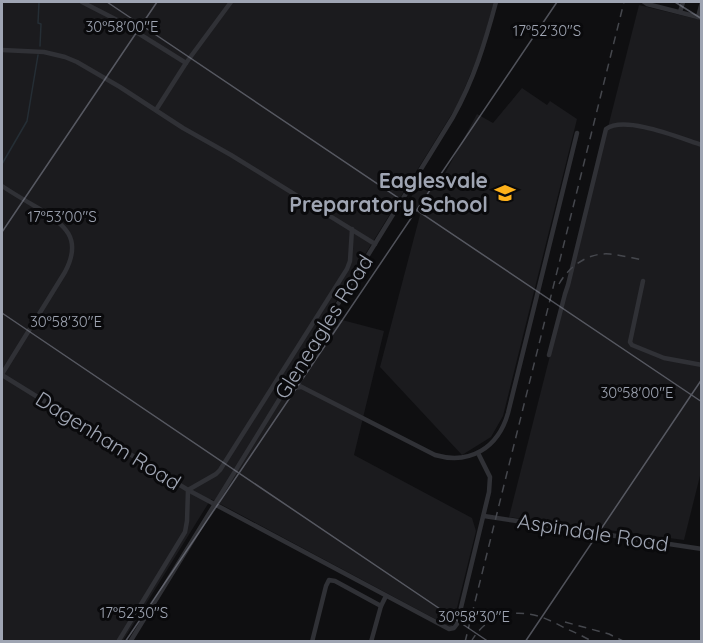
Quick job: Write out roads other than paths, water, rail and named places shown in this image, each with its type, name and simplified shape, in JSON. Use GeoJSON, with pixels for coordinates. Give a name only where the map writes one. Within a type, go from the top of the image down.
{"type":"FeatureCollection","features":[{"type":"Feature","properties":{"kind":"street"},"geometry":{"type":"LineString","coordinates":[[82,2],[112,17],[186,63]]}},
{"type":"Feature","properties":{"kind":"street"},"geometry":{"type":"LineString","coordinates":[[156,110],[186,63],[231,2]]}},
{"type":"Feature","properties":{"kind":"street","name":"Gleneagles Road"},"geometry":{"type":"LineString","coordinates":[[130,642],[453,117],[465,95],[480,57],[496,2]]}},
{"type":"Feature","properties":{"kind":"street"},"geometry":{"type":"LineString","coordinates":[[644,2],[700,17],[702,2]]}},
{"type":"Feature","properties":{"kind":"street"},"geometry":{"type":"LineString","coordinates":[[661,8],[663,2]]}},
{"type":"Feature","properties":{"kind":"street"},"geometry":{"type":"LineString","coordinates":[[680,12],[683,2]]}},
{"type":"Feature","properties":{"kind":"street"},"geometry":{"type":"LineString","coordinates":[[2,50],[44,52],[64,57],[87,67],[375,244]]}},
{"type":"Feature","properties":{"kind":"street"},"geometry":{"type":"LineString","coordinates":[[549,355],[606,129],[611,126],[638,125],[702,145]]}},
{"type":"Feature","properties":{"kind":"street"},"geometry":{"type":"LineString","coordinates":[[290,381],[435,455],[455,459],[466,457],[478,453],[495,439],[507,417],[577,134]]}},
{"type":"Feature","properties":{"kind":"street"},"geometry":{"type":"LineString","coordinates":[[2,186],[58,221],[67,231],[72,249],[72,257],[65,272],[2,375]]}},
{"type":"Feature","properties":{"kind":"street"},"geometry":{"type":"LineString","coordinates":[[118,642],[185,532],[188,490],[220,470],[347,269],[350,261],[352,229]]}},
{"type":"Feature","properties":{"kind":"street"},"geometry":{"type":"LineString","coordinates":[[643,281],[630,342],[632,345],[664,358],[702,365]]}},
{"type":"Feature","properties":{"kind":"street"},"geometry":{"type":"LineString","coordinates":[[298,368],[298,381],[301,387]]}},
{"type":"Feature","properties":{"kind":"street","name":"Dagenham Road"},"geometry":{"type":"LineString","coordinates":[[2,375],[214,505],[447,628],[454,628],[457,624],[484,516]]}},
{"type":"Feature","properties":{"kind":"street"},"geometry":{"type":"LineString","coordinates":[[281,396],[294,388],[301,387]]}},
{"type":"Feature","properties":{"kind":"street"},"geometry":{"type":"LineString","coordinates":[[478,453],[490,480],[484,516]]}},
{"type":"Feature","properties":{"kind":"street","name":"Aspindale Road"},"geometry":{"type":"LineString","coordinates":[[484,516],[702,549]]}},
{"type":"Feature","properties":{"kind":"street"},"geometry":{"type":"LineString","coordinates":[[312,642],[329,580],[330,566]]}},
{"type":"Feature","properties":{"kind":"street"},"geometry":{"type":"LineString","coordinates":[[329,580],[334,580],[381,606]]}},
{"type":"Feature","properties":{"kind":"street"},"geometry":{"type":"LineString","coordinates":[[371,642],[386,596]]}},
{"type":"Feature","properties":{"kind":"waterway"},"geometry":{"type":"LineString","coordinates":[[39,2],[40,46]]}},
{"type":"Feature","properties":{"kind":"waterway"},"geometry":{"type":"LineString","coordinates":[[2,164],[27,121],[38,55]]}},
{"type":"Feature","properties":{"kind":"railway"},"geometry":{"type":"LineString","coordinates":[[465,642],[624,2]]}},
{"type":"Feature","properties":{"kind":"railway"},"geometry":{"type":"LineString","coordinates":[[559,284],[574,266],[595,255],[610,254],[643,260]]}},
{"type":"Feature","properties":{"kind":"railway"},"geometry":{"type":"LineString","coordinates":[[471,642],[484,625],[492,620],[520,613],[544,618],[593,642]]}},
{"type":"Feature","properties":{"kind":"railway"},"geometry":{"type":"LineString","coordinates":[[565,622],[609,634],[625,642]]}},
{"type":"Feature","properties":{"kind":"place","name":"Eaglesvale Preparatory School"},"geometry":{"type":"Point","coordinates":[505,193]}}]}
